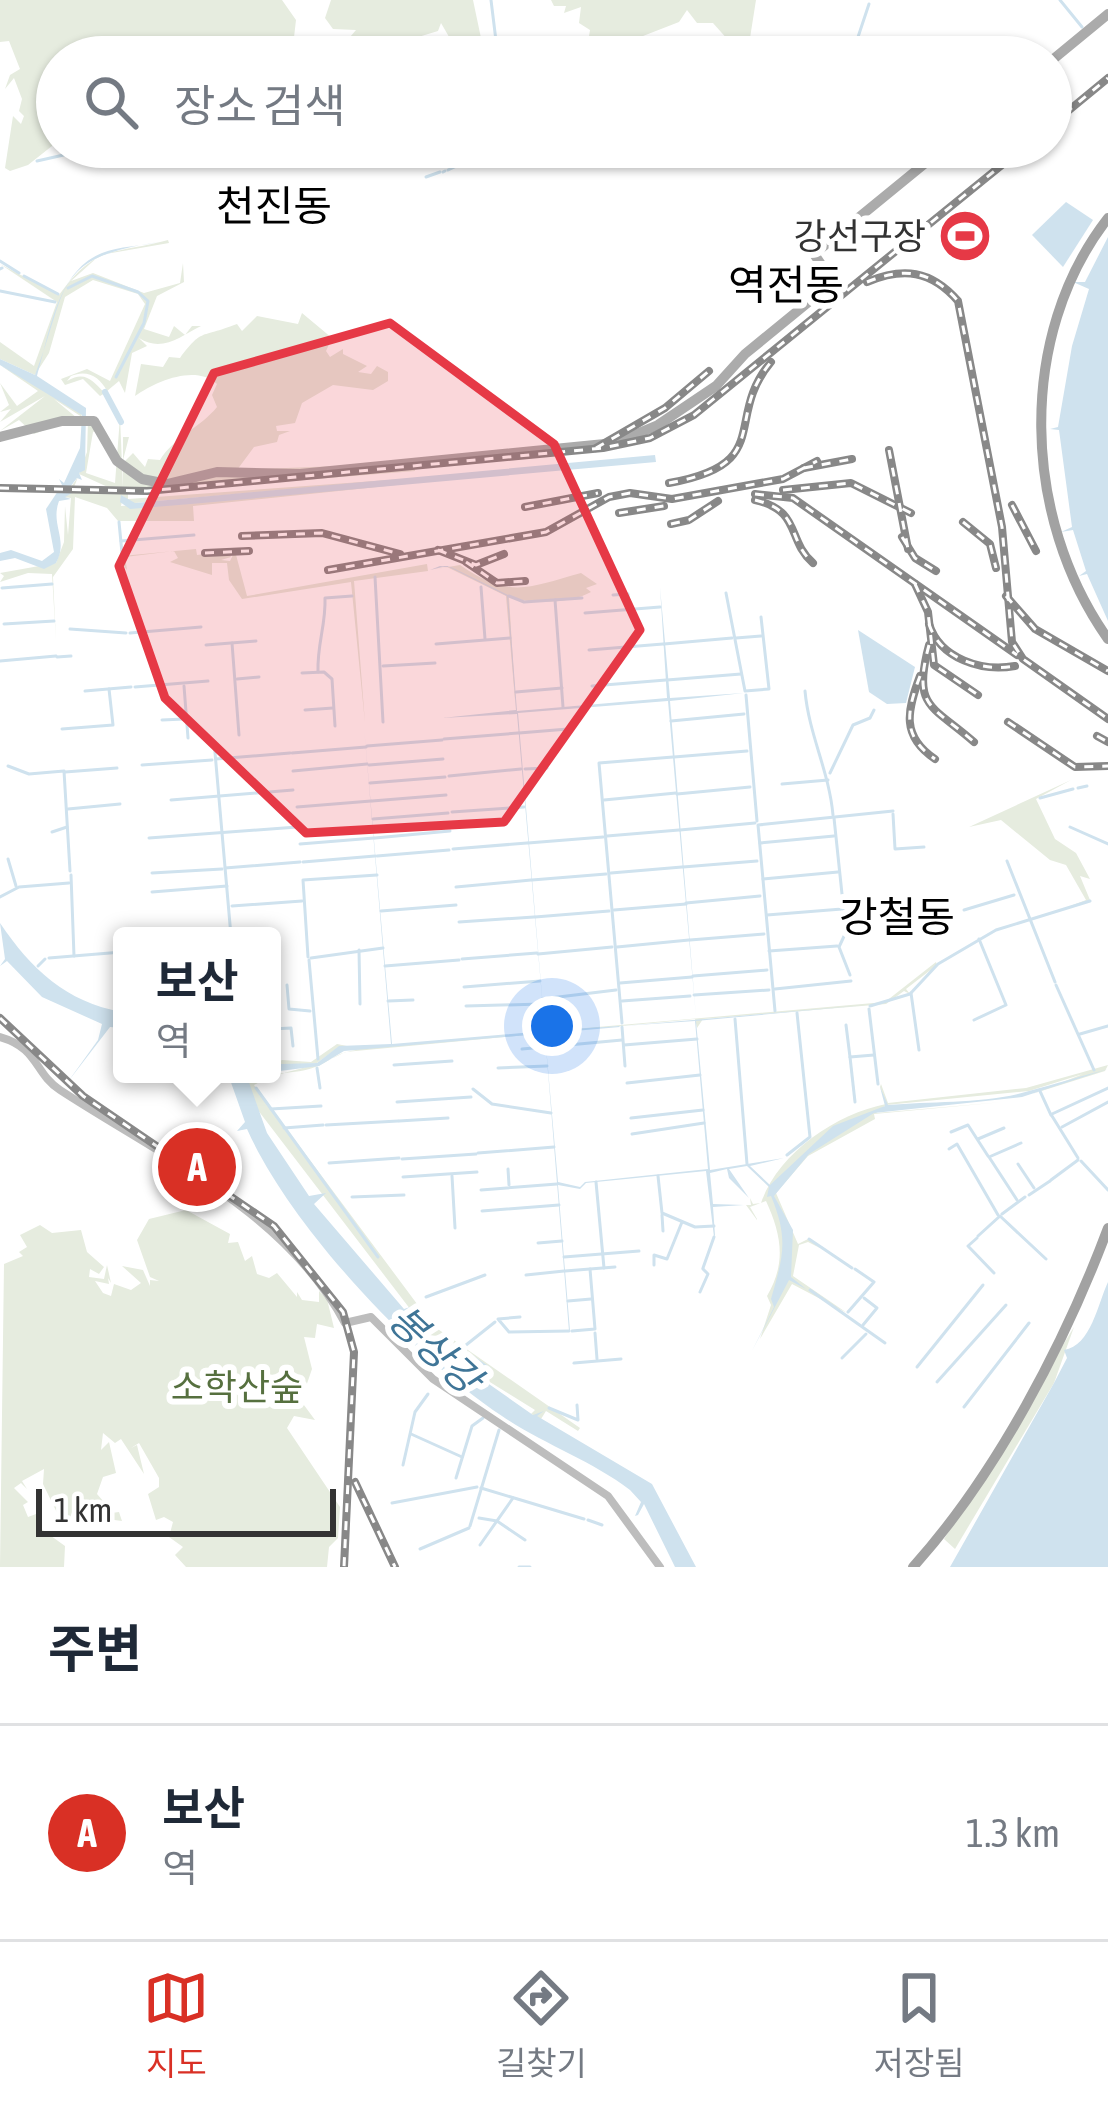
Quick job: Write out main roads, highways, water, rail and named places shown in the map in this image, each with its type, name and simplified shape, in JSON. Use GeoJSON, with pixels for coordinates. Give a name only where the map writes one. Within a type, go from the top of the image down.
{"type":"FeatureCollection","features":[{"type":"Feature","properties":{"kind":"highway"},"geometry":{"type":"LineString","coordinates":[[1108,218],[1076,266],[1057,311],[1042,431],[1057,538],[1078,590],[1108,639]]}},
{"type":"Feature","properties":{"kind":"highway"},"geometry":{"type":"LineString","coordinates":[[913,1567],[938,1538],[1058,1346],[1108,1228]]}},
{"type":"Feature","properties":{"kind":"main road"},"geometry":{"type":"LineString","coordinates":[[1072,44],[1108,14]]}},
{"type":"Feature","properties":{"kind":"main road"},"geometry":{"type":"LineString","coordinates":[[0,437],[85,421],[100,426],[119,462],[142,479],[167,484],[217,472],[300,474],[627,440],[716,386],[745,354],[833,281],[814,254],[919,168]]}},
{"type":"Feature","properties":{"kind":"main road"},"geometry":{"type":"LineString","coordinates":[[0,1037],[23,1045],[58,1089],[273,1230],[345,1323],[371,1317],[433,1379],[605,1494],[660,1567]]}},
{"type":"Feature","properties":{"kind":"water"},"geometry":{"type":"Polygon","coordinates":[[[1066,202],[1093,220],[1063,267],[1032,235],[1066,202]]]}},
{"type":"Feature","properties":{"kind":"water"},"geometry":{"type":"Polygon","coordinates":[[[1108,237],[1108,621],[1087,574],[1079,576],[1086,571],[1073,530],[1061,532],[1072,527],[1059,430],[1050,429],[1058,427],[1072,346],[1089,289],[1073,282],[1085,282],[1108,237]]]}},
{"type":"Feature","properties":{"kind":"water"},"geometry":{"type":"Polygon","coordinates":[[[151,244],[98,257],[70,281],[86,262],[102,253],[151,244]]]}},
{"type":"Feature","properties":{"kind":"water"},"geometry":{"type":"Polygon","coordinates":[[[44,350],[37,376],[86,408],[85,470],[79,473],[82,480],[77,478],[67,491],[72,493],[65,497],[71,499],[59,501],[59,555],[56,563],[44,569],[15,558],[0,561],[0,553],[11,550],[42,561],[54,552],[46,509],[80,448],[82,415],[0,365],[0,359],[35,375],[44,350]]]}},
{"type":"Feature","properties":{"kind":"water"},"geometry":{"type":"Polygon","coordinates":[[[655,455],[656,462],[191,504],[130,509],[120,502],[121,495],[135,503],[655,455]]]}},
{"type":"Feature","properties":{"kind":"water"},"geometry":{"type":"Polygon","coordinates":[[[449,567],[508,595],[517,711],[667,698],[660,587],[670,698],[744,693],[670,701],[696,1017],[668,701],[518,713],[545,1031],[517,714],[442,718],[516,710],[507,596],[449,567]]]}},
{"type":"Feature","properties":{"kind":"water"},"geometry":{"type":"Polygon","coordinates":[[[858,630],[915,667],[906,703],[887,704],[869,692],[858,630]]]}},
{"type":"Feature","properties":{"kind":"water"},"geometry":{"type":"Polygon","coordinates":[[[364,727],[392,1044],[620,1027],[344,1051],[319,1066],[281,1071],[281,1064],[317,1063],[339,1046],[391,1044],[364,727]]]}},
{"type":"Feature","properties":{"kind":"water"},"geometry":{"type":"Polygon","coordinates":[[[0,923],[52,981],[113,1010],[113,1027],[67,1083],[98,1040],[102,1024],[42,997],[7,961],[0,966],[5,959],[0,923]]]}},
{"type":"Feature","properties":{"kind":"water"},"geometry":{"type":"Polygon","coordinates":[[[867,1005],[696,1021],[710,1170],[784,1158],[750,1166],[770,1185],[833,1126],[885,1106],[880,1087],[888,1105],[978,1100],[1108,1069],[1022,1097],[874,1113],[809,1154],[774,1196],[793,1230],[791,1277],[806,1289],[789,1280],[752,1351],[774,1307],[771,1299],[782,1236],[777,1211],[771,1196],[767,1197],[769,1187],[747,1166],[729,1169],[749,1198],[729,1178],[727,1169],[710,1173],[713,1204],[744,1205],[713,1207],[714,1237],[706,1171],[586,1183],[580,1189],[558,1185],[569,1331],[545,1035],[558,1182],[580,1187],[585,1182],[708,1169],[695,1021],[623,1026],[867,1005]]]}},
{"type":"Feature","properties":{"kind":"water","name":"봉상강"},"geometry":{"type":"Polygon","coordinates":[[[231,1083],[249,1083],[267,1133],[309,1196],[326,1193],[314,1204],[404,1309],[413,1306],[408,1312],[451,1357],[459,1353],[456,1361],[533,1415],[544,1411],[537,1416],[652,1484],[696,1567],[675,1567],[644,1504],[635,1516],[641,1502],[630,1490],[467,1391],[394,1325],[292,1206],[247,1129],[237,1131],[245,1122],[231,1083]]]}},
{"type":"Feature","properties":{"kind":"water"},"geometry":{"type":"Polygon","coordinates":[[[1108,1282],[1108,1567],[950,1567],[1054,1383],[1067,1358],[1064,1350],[1087,1332],[1108,1282]]]}},
{"type":"Feature","properties":{"kind":"waterway"},"geometry":{"type":"LineString","coordinates":[[491,0],[495,36]]}},
{"type":"Feature","properties":{"kind":"waterway"},"geometry":{"type":"LineString","coordinates":[[1060,0],[1082,27]]}},
{"type":"Feature","properties":{"kind":"waterway"},"geometry":{"type":"LineString","coordinates":[[858,36],[869,4]]}},
{"type":"Feature","properties":{"kind":"waterway"},"geometry":{"type":"LineString","coordinates":[[448,170],[452,168]]}},
{"type":"Feature","properties":{"kind":"waterway"},"geometry":{"type":"LineString","coordinates":[[426,177],[440,172]]}},
{"type":"Feature","properties":{"kind":"waterway"},"geometry":{"type":"LineString","coordinates":[[0,261],[19,273]]}},
{"type":"Feature","properties":{"kind":"waterway"},"geometry":{"type":"LineString","coordinates":[[24,276],[58,294]]}},
{"type":"Feature","properties":{"kind":"waterway"},"geometry":{"type":"LineString","coordinates":[[68,288],[92,276],[138,292],[148,301],[144,323],[116,377]]}},
{"type":"Feature","properties":{"kind":"waterway"},"geometry":{"type":"LineString","coordinates":[[0,291],[55,302]]}},
{"type":"Feature","properties":{"kind":"waterway"},"geometry":{"type":"LineString","coordinates":[[105,392],[121,422]]}},
{"type":"Feature","properties":{"kind":"waterway"},"geometry":{"type":"LineString","coordinates":[[119,522],[122,553]]}},
{"type":"Feature","properties":{"kind":"waterway"},"geometry":{"type":"LineString","coordinates":[[121,541],[194,535]]}},
{"type":"Feature","properties":{"kind":"waterway"},"geometry":{"type":"LineString","coordinates":[[375,577],[383,722]]}},
{"type":"Feature","properties":{"kind":"waterway"},"geometry":{"type":"LineString","coordinates":[[2,588],[52,584]]}},
{"type":"Feature","properties":{"kind":"waterway"},"geometry":{"type":"LineString","coordinates":[[481,587],[485,639]]}},
{"type":"Feature","properties":{"kind":"waterway"},"geometry":{"type":"LineString","coordinates":[[726,593],[745,691],[769,689],[761,617]]}},
{"type":"Feature","properties":{"kind":"waterway"},"geometry":{"type":"LineString","coordinates":[[613,595],[628,594],[629,607]]}},
{"type":"Feature","properties":{"kind":"waterway"},"geometry":{"type":"LineString","coordinates":[[318,672],[325,598],[352,596]]}},
{"type":"Feature","properties":{"kind":"waterway"},"geometry":{"type":"LineString","coordinates":[[509,596],[524,602],[582,598]]}},
{"type":"Feature","properties":{"kind":"waterway"},"geometry":{"type":"LineString","coordinates":[[555,600],[563,707]]}},
{"type":"Feature","properties":{"kind":"waterway"},"geometry":{"type":"LineString","coordinates":[[585,613],[660,607]]}},
{"type":"Feature","properties":{"kind":"waterway"},"geometry":{"type":"LineString","coordinates":[[4,624],[54,621]]}},
{"type":"Feature","properties":{"kind":"waterway"},"geometry":{"type":"LineString","coordinates":[[130,633],[201,627]]}},
{"type":"Feature","properties":{"kind":"waterway"},"geometry":{"type":"LineString","coordinates":[[70,629],[126,633]]}},
{"type":"Feature","properties":{"kind":"waterway"},"geometry":{"type":"LineString","coordinates":[[736,638],[761,636]]}},
{"type":"Feature","properties":{"kind":"waterway"},"geometry":{"type":"LineString","coordinates":[[436,644],[510,638]]}},
{"type":"Feature","properties":{"kind":"waterway"},"geometry":{"type":"LineString","coordinates":[[664,644],[732,638]]}},
{"type":"Feature","properties":{"kind":"waterway"},"geometry":{"type":"LineString","coordinates":[[206,645],[256,641]]}},
{"type":"Feature","properties":{"kind":"waterway"},"geometry":{"type":"LineString","coordinates":[[232,643],[239,735]]}},
{"type":"Feature","properties":{"kind":"waterway"},"geometry":{"type":"LineString","coordinates":[[589,650],[663,644]]}},
{"type":"Feature","properties":{"kind":"waterway"},"geometry":{"type":"LineString","coordinates":[[0,661],[56,656]]}},
{"type":"Feature","properties":{"kind":"waterway"},"geometry":{"type":"LineString","coordinates":[[57,657],[71,656]]}},
{"type":"Feature","properties":{"kind":"waterway"},"geometry":{"type":"LineString","coordinates":[[383,666],[435,663]]}},
{"type":"Feature","properties":{"kind":"waterway"},"geometry":{"type":"LineString","coordinates":[[302,673],[324,672],[332,679],[335,726]]}},
{"type":"Feature","properties":{"kind":"waterway"},"geometry":{"type":"LineString","coordinates":[[667,680],[741,674]]}},
{"type":"Feature","properties":{"kind":"waterway"},"geometry":{"type":"LineString","coordinates":[[237,679],[259,677]]}},
{"type":"Feature","properties":{"kind":"waterway"},"geometry":{"type":"LineString","coordinates":[[592,686],[666,680]]}},
{"type":"Feature","properties":{"kind":"waterway"},"geometry":{"type":"LineString","coordinates":[[135,687],[208,681]]}},
{"type":"Feature","properties":{"kind":"waterway"},"geometry":{"type":"LineString","coordinates":[[184,686],[188,738]]}},
{"type":"Feature","properties":{"kind":"waterway"},"geometry":{"type":"LineString","coordinates":[[85,691],[131,687]]}},
{"type":"Feature","properties":{"kind":"waterway"},"geometry":{"type":"LineString","coordinates":[[516,692],[562,688]]}},
{"type":"Feature","properties":{"kind":"waterway"},"geometry":{"type":"LineString","coordinates":[[62,729],[113,725],[109,689]]}},
{"type":"Feature","properties":{"kind":"waterway"},"geometry":{"type":"LineString","coordinates":[[805,691],[833,815]]}},
{"type":"Feature","properties":{"kind":"waterway"},"geometry":{"type":"LineString","coordinates":[[746,695],[757,821]]}},
{"type":"Feature","properties":{"kind":"waterway"},"geometry":{"type":"LineString","coordinates":[[305,710],[333,708]]}},
{"type":"Feature","properties":{"kind":"waterway"},"geometry":{"type":"LineString","coordinates":[[830,773],[853,725],[870,718],[874,710]]}},
{"type":"Feature","properties":{"kind":"waterway"},"geometry":{"type":"LineString","coordinates":[[671,721],[744,714]]}},
{"type":"Feature","properties":{"kind":"waterway"},"geometry":{"type":"LineString","coordinates":[[162,720],[184,719]]}},
{"type":"Feature","properties":{"kind":"waterway"},"geometry":{"type":"LineString","coordinates":[[519,733],[568,729]]}},
{"type":"Feature","properties":{"kind":"waterway"},"geometry":{"type":"LineString","coordinates":[[444,739],[518,733]]}},
{"type":"Feature","properties":{"kind":"waterway"},"geometry":{"type":"LineString","coordinates":[[367,746],[442,740]]}},
{"type":"Feature","properties":{"kind":"waterway"},"geometry":{"type":"LineString","coordinates":[[214,741],[230,927]]}},
{"type":"Feature","properties":{"kind":"waterway"},"geometry":{"type":"LineString","coordinates":[[292,753],[366,747]]}},
{"type":"Feature","properties":{"kind":"waterway"},"geometry":{"type":"LineString","coordinates":[[674,757],[747,751]]}},
{"type":"Feature","properties":{"kind":"waterway"},"geometry":{"type":"LineString","coordinates":[[216,759],[290,753]]}},
{"type":"Feature","properties":{"kind":"waterway"},"geometry":{"type":"LineString","coordinates":[[622,1023],[599,763],[673,757]]}},
{"type":"Feature","properties":{"kind":"waterway"},"geometry":{"type":"LineString","coordinates":[[369,765],[443,759]]}},
{"type":"Feature","properties":{"kind":"waterway"},"geometry":{"type":"LineString","coordinates":[[142,765],[212,760]]}},
{"type":"Feature","properties":{"kind":"waterway"},"geometry":{"type":"LineString","coordinates":[[293,771],[367,764]]}},
{"type":"Feature","properties":{"kind":"waterway"},"geometry":{"type":"LineString","coordinates":[[8,766],[29,774],[64,771],[70,871]]}},
{"type":"Feature","properties":{"kind":"waterway"},"geometry":{"type":"LineString","coordinates":[[65,772],[117,768]]}},
{"type":"Feature","properties":{"kind":"waterway"},"geometry":{"type":"LineString","coordinates":[[525,769],[547,768]]}},
{"type":"Feature","properties":{"kind":"waterway"},"geometry":{"type":"LineString","coordinates":[[449,776],[521,769]]}},
{"type":"Feature","properties":{"kind":"waterway"},"geometry":{"type":"LineString","coordinates":[[370,783],[445,777]]}},
{"type":"Feature","properties":{"kind":"waterway"},"geometry":{"type":"LineString","coordinates":[[782,784],[828,780]]}},
{"type":"Feature","properties":{"kind":"waterway"},"geometry":{"type":"LineString","coordinates":[[1078,788],[1087,786]]}},
{"type":"Feature","properties":{"kind":"waterway"},"geometry":{"type":"LineString","coordinates":[[677,794],[750,787]]}},
{"type":"Feature","properties":{"kind":"waterway"},"geometry":{"type":"LineString","coordinates":[[1040,798],[1073,789]]}},
{"type":"Feature","properties":{"kind":"waterway"},"geometry":{"type":"LineString","coordinates":[[171,800],[293,790]]}},
{"type":"Feature","properties":{"kind":"waterway"},"geometry":{"type":"LineString","coordinates":[[604,800],[676,793]]}},
{"type":"Feature","properties":{"kind":"waterway"},"geometry":{"type":"LineString","coordinates":[[372,801],[446,795]]}},
{"type":"Feature","properties":{"kind":"waterway"},"geometry":{"type":"LineString","coordinates":[[297,807],[371,801]]}},
{"type":"Feature","properties":{"kind":"waterway"},"geometry":{"type":"LineString","coordinates":[[68,809],[120,804]]}},
{"type":"Feature","properties":{"kind":"waterway"},"geometry":{"type":"LineString","coordinates":[[452,812],[524,807]]}},
{"type":"Feature","properties":{"kind":"waterway"},"geometry":{"type":"LineString","coordinates":[[775,1011],[758,825],[893,811]]}},
{"type":"Feature","properties":{"kind":"waterway"},"geometry":{"type":"LineString","coordinates":[[373,819],[448,813]]}},
{"type":"Feature","properties":{"kind":"waterway"},"geometry":{"type":"LineString","coordinates":[[893,814],[895,849],[924,847]]}},
{"type":"Feature","properties":{"kind":"waterway"},"geometry":{"type":"LineString","coordinates":[[834,818],[846,932],[839,947],[850,975]]}},
{"type":"Feature","properties":{"kind":"waterway"},"geometry":{"type":"LineString","coordinates":[[680,830],[755,823]]}},
{"type":"Feature","properties":{"kind":"waterway"},"geometry":{"type":"LineString","coordinates":[[52,832],[67,827]]}},
{"type":"Feature","properties":{"kind":"waterway"},"geometry":{"type":"LineString","coordinates":[[149,838],[297,827]]}},
{"type":"Feature","properties":{"kind":"waterway"},"geometry":{"type":"LineString","coordinates":[[1070,827],[1108,844]]}},
{"type":"Feature","properties":{"kind":"waterway"},"geometry":{"type":"LineString","coordinates":[[607,836],[679,830]]}},
{"type":"Feature","properties":{"kind":"waterway"},"geometry":{"type":"LineString","coordinates":[[375,838],[450,831]]}},
{"type":"Feature","properties":{"kind":"waterway"},"geometry":{"type":"LineString","coordinates":[[760,843],[834,836]]}},
{"type":"Feature","properties":{"kind":"waterway"},"geometry":{"type":"LineString","coordinates":[[528,843],[603,837]]}},
{"type":"Feature","properties":{"kind":"waterway"},"geometry":{"type":"LineString","coordinates":[[300,844],[374,838]]}},
{"type":"Feature","properties":{"kind":"waterway"},"geometry":{"type":"LineString","coordinates":[[453,849],[527,843]]}},
{"type":"Feature","properties":{"kind":"waterway"},"geometry":{"type":"LineString","coordinates":[[377,856],[449,850]]}},
{"type":"Feature","properties":{"kind":"waterway"},"geometry":{"type":"LineString","coordinates":[[303,862],[375,856]]}},
{"type":"Feature","properties":{"kind":"waterway"},"geometry":{"type":"LineString","coordinates":[[8,859],[16,886]]}},
{"type":"Feature","properties":{"kind":"waterway"},"geometry":{"type":"LineString","coordinates":[[683,867],[757,861]]}},
{"type":"Feature","properties":{"kind":"waterway"},"geometry":{"type":"LineString","coordinates":[[1007,861],[1055,982]]}},
{"type":"Feature","properties":{"kind":"waterway"},"geometry":{"type":"LineString","coordinates":[[225,868],[300,862]]}},
{"type":"Feature","properties":{"kind":"waterway"},"geometry":{"type":"LineString","coordinates":[[611,873],[682,867]]}},
{"type":"Feature","properties":{"kind":"waterway"},"geometry":{"type":"LineString","coordinates":[[152,873],[222,869]]}},
{"type":"Feature","properties":{"kind":"waterway"},"geometry":{"type":"LineString","coordinates":[[763,879],[838,872]]}},
{"type":"Feature","properties":{"kind":"waterway"},"geometry":{"type":"LineString","coordinates":[[532,880],[606,874]]}},
{"type":"Feature","properties":{"kind":"waterway"},"geometry":{"type":"LineString","coordinates":[[71,875],[74,956]]}},
{"type":"Feature","properties":{"kind":"waterway"},"geometry":{"type":"LineString","coordinates":[[308,957],[303,880],[377,875]]}},
{"type":"Feature","properties":{"kind":"waterway"},"geometry":{"type":"LineString","coordinates":[[456,887],[531,880]]}},
{"type":"Feature","properties":{"kind":"waterway"},"geometry":{"type":"LineString","coordinates":[[0,897],[19,887],[69,883]]}},
{"type":"Feature","properties":{"kind":"waterway"},"geometry":{"type":"LineString","coordinates":[[152,892],[227,886]]}},
{"type":"Feature","properties":{"kind":"waterway"},"geometry":{"type":"LineString","coordinates":[[964,910],[1014,895]]}},
{"type":"Feature","properties":{"kind":"waterway"},"geometry":{"type":"LineString","coordinates":[[686,903],[760,896]]}},
{"type":"Feature","properties":{"kind":"waterway"},"geometry":{"type":"LineString","coordinates":[[232,906],[302,901]]}},
{"type":"Feature","properties":{"kind":"waterway"},"geometry":{"type":"LineString","coordinates":[[938,964],[996,930],[1090,901]]}},
{"type":"Feature","properties":{"kind":"waterway"},"geometry":{"type":"LineString","coordinates":[[614,910],[686,904]]}},
{"type":"Feature","properties":{"kind":"waterway"},"geometry":{"type":"LineString","coordinates":[[381,911],[456,905]]}},
{"type":"Feature","properties":{"kind":"waterway"},"geometry":{"type":"LineString","coordinates":[[767,915],[842,909]]}},
{"type":"Feature","properties":{"kind":"waterway"},"geometry":{"type":"LineString","coordinates":[[535,917],[609,911]]}},
{"type":"Feature","properties":{"kind":"waterway"},"geometry":{"type":"LineString","coordinates":[[459,922],[534,917]]}},
{"type":"Feature","properties":{"kind":"waterway"},"geometry":{"type":"LineString","coordinates":[[690,940],[764,934]]}},
{"type":"Feature","properties":{"kind":"waterway"},"geometry":{"type":"LineString","coordinates":[[974,1020],[1006,1005],[979,939]]}},
{"type":"Feature","properties":{"kind":"waterway"},"geometry":{"type":"LineString","coordinates":[[617,947],[689,940]]}},
{"type":"Feature","properties":{"kind":"waterway"},"geometry":{"type":"LineString","coordinates":[[769,951],[837,946]]}},
{"type":"Feature","properties":{"kind":"waterway"},"geometry":{"type":"LineString","coordinates":[[538,954],[612,947]]}},
{"type":"Feature","properties":{"kind":"waterway"},"geometry":{"type":"LineString","coordinates":[[311,958],[383,948]]}},
{"type":"Feature","properties":{"kind":"waterway"},"geometry":{"type":"LineString","coordinates":[[359,950],[360,1004]]}},
{"type":"Feature","properties":{"kind":"waterway"},"geometry":{"type":"LineString","coordinates":[[49,958],[113,953]]}},
{"type":"Feature","properties":{"kind":"waterway"},"geometry":{"type":"LineString","coordinates":[[462,959],[537,953]]}},
{"type":"Feature","properties":{"kind":"waterway"},"geometry":{"type":"LineString","coordinates":[[38,966],[45,959]]}},
{"type":"Feature","properties":{"kind":"waterway"},"geometry":{"type":"LineString","coordinates":[[309,960],[318,1059]]}},
{"type":"Feature","properties":{"kind":"waterway"},"geometry":{"type":"LineString","coordinates":[[385,966],[459,960]]}},
{"type":"Feature","properties":{"kind":"waterway"},"geometry":{"type":"LineString","coordinates":[[870,1006],[910,994],[937,965]]}},
{"type":"Feature","properties":{"kind":"waterway"},"geometry":{"type":"LineString","coordinates":[[693,976],[767,970]]}},
{"type":"Feature","properties":{"kind":"waterway"},"geometry":{"type":"LineString","coordinates":[[620,983],[692,977]]}},
{"type":"Feature","properties":{"kind":"waterway"},"geometry":{"type":"LineString","coordinates":[[464,987],[540,981]]}},
{"type":"Feature","properties":{"kind":"waterway"},"geometry":{"type":"LineString","coordinates":[[775,989],[851,981]]}},
{"type":"Feature","properties":{"kind":"waterway"},"geometry":{"type":"LineString","coordinates":[[287,985],[289,1009],[310,1011]]}},
{"type":"Feature","properties":{"kind":"waterway"},"geometry":{"type":"LineString","coordinates":[[1056,985],[1094,1070]]}},
{"type":"Feature","properties":{"kind":"waterway"},"geometry":{"type":"LineString","coordinates":[[542,999],[616,990]]}},
{"type":"Feature","properties":{"kind":"waterway"},"geometry":{"type":"LineString","coordinates":[[694,995],[769,990]]}},
{"type":"Feature","properties":{"kind":"waterway"},"geometry":{"type":"LineString","coordinates":[[911,993],[919,1050]]}},
{"type":"Feature","properties":{"kind":"waterway"},"geometry":{"type":"LineString","coordinates":[[622,1001],[690,996]]}},
{"type":"Feature","properties":{"kind":"waterway"},"geometry":{"type":"LineString","coordinates":[[388,1001],[413,1000]]}},
{"type":"Feature","properties":{"kind":"waterway"},"geometry":{"type":"LineString","coordinates":[[466,1006],[541,1004]]}},
{"type":"Feature","properties":{"kind":"waterway"},"geometry":{"type":"LineString","coordinates":[[869,1009],[878,1084]]}},
{"type":"Feature","properties":{"kind":"waterway"},"geometry":{"type":"LineString","coordinates":[[787,1155],[810,1137],[797,1013]]}},
{"type":"Feature","properties":{"kind":"waterway"},"geometry":{"type":"LineString","coordinates":[[735,1019],[747,1164]]}},
{"type":"Feature","properties":{"kind":"waterway"},"geometry":{"type":"LineString","coordinates":[[846,1025],[850,1057],[874,1055]]}},
{"type":"Feature","properties":{"kind":"waterway"},"geometry":{"type":"LineString","coordinates":[[1080,1034],[1108,1026]]}},
{"type":"Feature","properties":{"kind":"waterway"},"geometry":{"type":"LineString","coordinates":[[622,1027],[625,1066]]}},
{"type":"Feature","properties":{"kind":"waterway"},"geometry":{"type":"LineString","coordinates":[[281,1029],[291,1028],[293,1046]]}},
{"type":"Feature","properties":{"kind":"waterway"},"geometry":{"type":"LineString","coordinates":[[624,1045],[697,1039]]}},
{"type":"Feature","properties":{"kind":"waterway"},"geometry":{"type":"LineString","coordinates":[[547,1047],[622,1040]]}},
{"type":"Feature","properties":{"kind":"waterway"},"geometry":{"type":"LineString","coordinates":[[522,1049],[544,1047]]}},
{"type":"Feature","properties":{"kind":"waterway"},"geometry":{"type":"LineString","coordinates":[[850,1057],[855,1102]]}},
{"type":"Feature","properties":{"kind":"waterway"},"geometry":{"type":"LineString","coordinates":[[394,1065],[452,1061]]}},
{"type":"Feature","properties":{"kind":"waterway"},"geometry":{"type":"LineString","coordinates":[[498,1068],[547,1066]]}},
{"type":"Feature","properties":{"kind":"waterway"},"geometry":{"type":"LineString","coordinates":[[317,1068],[320,1088]]}},
{"type":"Feature","properties":{"kind":"waterway"},"geometry":{"type":"LineString","coordinates":[[627,1083],[700,1075]]}},
{"type":"Feature","properties":{"kind":"waterway"},"geometry":{"type":"LineString","coordinates":[[256,1088],[378,1257]]}},
{"type":"Feature","properties":{"kind":"waterway"},"geometry":{"type":"LineString","coordinates":[[1052,1114],[1108,1088]]}},
{"type":"Feature","properties":{"kind":"waterway"},"geometry":{"type":"LineString","coordinates":[[473,1089],[492,1104],[551,1113]]}},
{"type":"Feature","properties":{"kind":"waterway"},"geometry":{"type":"LineString","coordinates":[[1040,1091],[1051,1115]]}},
{"type":"Feature","properties":{"kind":"waterway"},"geometry":{"type":"LineString","coordinates":[[397,1102],[471,1097]]}},
{"type":"Feature","properties":{"kind":"waterway"},"geometry":{"type":"LineString","coordinates":[[1062,1127],[1108,1102]]}},
{"type":"Feature","properties":{"kind":"waterway"},"geometry":{"type":"LineString","coordinates":[[271,1109],[321,1106]]}},
{"type":"Feature","properties":{"kind":"waterway"},"geometry":{"type":"LineString","coordinates":[[631,1118],[703,1110]]}},
{"type":"Feature","properties":{"kind":"waterway"},"geometry":{"type":"LineString","coordinates":[[1052,1116],[1078,1158]]}},
{"type":"Feature","properties":{"kind":"waterway"},"geometry":{"type":"LineString","coordinates":[[399,1121],[448,1118]]}},
{"type":"Feature","properties":{"kind":"waterway"},"geometry":{"type":"LineString","coordinates":[[326,1125],[398,1121]]}},
{"type":"Feature","properties":{"kind":"waterway"},"geometry":{"type":"LineString","coordinates":[[632,1134],[704,1123]]}},
{"type":"Feature","properties":{"kind":"waterway"},"geometry":{"type":"LineString","coordinates":[[284,1128],[323,1125]]}},
{"type":"Feature","properties":{"kind":"waterway"},"geometry":{"type":"LineString","coordinates":[[951,1132],[968,1125],[988,1156]]}},
{"type":"Feature","properties":{"kind":"waterway"},"geometry":{"type":"LineString","coordinates":[[978,1139],[1004,1128]]}},
{"type":"Feature","properties":{"kind":"waterway"},"geometry":{"type":"LineString","coordinates":[[1017,1200],[989,1157],[1021,1143]]}},
{"type":"Feature","properties":{"kind":"waterway"},"geometry":{"type":"LineString","coordinates":[[949,1149],[957,1144],[998,1215]]}},
{"type":"Feature","properties":{"kind":"waterway"},"geometry":{"type":"LineString","coordinates":[[478,1153],[554,1147]]}},
{"type":"Feature","properties":{"kind":"waterway"},"geometry":{"type":"LineString","coordinates":[[402,1159],[476,1154]]}},
{"type":"Feature","properties":{"kind":"waterway"},"geometry":{"type":"LineString","coordinates":[[329,1163],[399,1158]]}},
{"type":"Feature","properties":{"kind":"waterway"},"geometry":{"type":"LineString","coordinates":[[1051,1180],[1078,1160]]}},
{"type":"Feature","properties":{"kind":"waterway"},"geometry":{"type":"LineString","coordinates":[[1081,1161],[1108,1190]]}},
{"type":"Feature","properties":{"kind":"waterway"},"geometry":{"type":"LineString","coordinates":[[1018,1164],[1034,1188]]}},
{"type":"Feature","properties":{"kind":"waterway"},"geometry":{"type":"LineString","coordinates":[[508,1169],[509,1185]]}},
{"type":"Feature","properties":{"kind":"waterway"},"geometry":{"type":"LineString","coordinates":[[403,1177],[477,1172]]}},
{"type":"Feature","properties":{"kind":"waterway"},"geometry":{"type":"LineString","coordinates":[[452,1176],[455,1228]]}},
{"type":"Feature","properties":{"kind":"waterway"},"geometry":{"type":"LineString","coordinates":[[658,1176],[662,1213],[695,1227],[714,1226]]}},
{"type":"Feature","properties":{"kind":"waterway"},"geometry":{"type":"LineString","coordinates":[[1029,1195],[1050,1181]]}},
{"type":"Feature","properties":{"kind":"waterway"},"geometry":{"type":"LineString","coordinates":[[596,1182],[604,1268]]}},
{"type":"Feature","properties":{"kind":"waterway"},"geometry":{"type":"LineString","coordinates":[[481,1190],[557,1184]]}},
{"type":"Feature","properties":{"kind":"waterway"},"geometry":{"type":"LineString","coordinates":[[352,1197],[404,1195]]}},
{"type":"Feature","properties":{"kind":"waterway"},"geometry":{"type":"LineString","coordinates":[[1002,1214],[1025,1197]]}},
{"type":"Feature","properties":{"kind":"waterway"},"geometry":{"type":"LineString","coordinates":[[482,1211],[559,1205]]}},
{"type":"Feature","properties":{"kind":"waterway"},"geometry":{"type":"LineString","coordinates":[[662,1215],[663,1231]]}},
{"type":"Feature","properties":{"kind":"waterway"},"geometry":{"type":"LineString","coordinates":[[978,1236],[1000,1216],[1046,1259]]}},
{"type":"Feature","properties":{"kind":"waterway"},"geometry":{"type":"LineString","coordinates":[[654,1265],[654,1255],[667,1259],[682,1222]]}},
{"type":"Feature","properties":{"kind":"waterway"},"geometry":{"type":"LineString","coordinates":[[703,1268],[714,1237]]}},
{"type":"Feature","properties":{"kind":"waterway"},"geometry":{"type":"LineString","coordinates":[[977,1238],[968,1246],[994,1273]]}},
{"type":"Feature","properties":{"kind":"waterway"},"geometry":{"type":"LineString","coordinates":[[809,1239],[852,1268]]}},
{"type":"Feature","properties":{"kind":"waterway"},"geometry":{"type":"LineString","coordinates":[[538,1243],[562,1241]]}},
{"type":"Feature","properties":{"kind":"waterway"},"geometry":{"type":"LineString","coordinates":[[564,1257],[639,1251]]}},
{"type":"Feature","properties":{"kind":"waterway"},"geometry":{"type":"LineString","coordinates":[[565,1271],[615,1267]]}},
{"type":"Feature","properties":{"kind":"waterway"},"geometry":{"type":"LineString","coordinates":[[572,1331],[595,1329],[590,1269]]}},
{"type":"Feature","properties":{"kind":"waterway"},"geometry":{"type":"LineString","coordinates":[[700,1292],[708,1274],[703,1269]]}},
{"type":"Feature","properties":{"kind":"waterway"},"geometry":{"type":"LineString","coordinates":[[848,1312],[874,1282],[855,1269]]}},
{"type":"Feature","properties":{"kind":"waterway"},"geometry":{"type":"LineString","coordinates":[[526,1275],[564,1271]]}},
{"type":"Feature","properties":{"kind":"waterway","name":"봉상강"},"geometry":{"type":"LineString","coordinates":[[426,1297],[485,1275]]}},
{"type":"Feature","properties":{"kind":"waterway"},"geometry":{"type":"LineString","coordinates":[[917,1367],[983,1285]]}},
{"type":"Feature","properties":{"kind":"waterway"},"geometry":{"type":"LineString","coordinates":[[810,1290],[885,1343]]}},
{"type":"Feature","properties":{"kind":"waterway"},"geometry":{"type":"LineString","coordinates":[[863,1325],[877,1308],[864,1298]]}},
{"type":"Feature","properties":{"kind":"waterway"},"geometry":{"type":"LineString","coordinates":[[568,1301],[591,1299]]}},
{"type":"Feature","properties":{"kind":"waterway"},"geometry":{"type":"LineString","coordinates":[[937,1382],[1006,1305]]}},
{"type":"Feature","properties":{"kind":"waterway"},"geometry":{"type":"LineString","coordinates":[[520,1317],[498,1319],[509,1332],[569,1331]]}},
{"type":"Feature","properties":{"kind":"waterway","name":"봉상강"},"geometry":{"type":"LineString","coordinates":[[490,1369],[461,1349],[495,1322]]}},
{"type":"Feature","properties":{"kind":"waterway"},"geometry":{"type":"LineString","coordinates":[[964,1407],[1029,1323]]}},
{"type":"Feature","properties":{"kind":"waterway"},"geometry":{"type":"LineString","coordinates":[[595,1333],[597,1359]]}},
{"type":"Feature","properties":{"kind":"waterway"},"geometry":{"type":"LineString","coordinates":[[842,1358],[866,1334]]}},
{"type":"Feature","properties":{"kind":"waterway"},"geometry":{"type":"LineString","coordinates":[[574,1363],[621,1359]]}},
{"type":"Feature","properties":{"kind":"waterway","name":"봉상강"},"geometry":{"type":"LineString","coordinates":[[403,1465],[415,1412],[428,1394]]}},
{"type":"Feature","properties":{"kind":"waterway"},"geometry":{"type":"LineString","coordinates":[[549,1408],[578,1420],[577,1405]]}},
{"type":"Feature","properties":{"kind":"waterway"},"geometry":{"type":"LineString","coordinates":[[456,1478],[472,1426],[483,1418]]}},
{"type":"Feature","properties":{"kind":"waterway"},"geometry":{"type":"LineString","coordinates":[[470,1526],[499,1430]]}},
{"type":"Feature","properties":{"kind":"waterway"},"geometry":{"type":"LineString","coordinates":[[411,1434],[462,1457]]}},
{"type":"Feature","properties":{"kind":"waterway"},"geometry":{"type":"LineString","coordinates":[[392,1503],[477,1487]]}},
{"type":"Feature","properties":{"kind":"waterway"},"geometry":{"type":"LineString","coordinates":[[481,1488],[584,1519]]}},
{"type":"Feature","properties":{"kind":"waterway"},"geometry":{"type":"LineString","coordinates":[[480,1545],[513,1498]]}},
{"type":"Feature","properties":{"kind":"waterway"},"geometry":{"type":"LineString","coordinates":[[479,1518],[497,1521],[525,1540]]}},
{"type":"Feature","properties":{"kind":"waterway"},"geometry":{"type":"LineString","coordinates":[[588,1520],[602,1525]]}},
{"type":"Feature","properties":{"kind":"waterway"},"geometry":{"type":"LineString","coordinates":[[420,1549],[469,1528]]}},
{"type":"Feature","properties":{"kind":"waterway"},"geometry":{"type":"LineString","coordinates":[[519,1567],[530,1567]]}},
{"type":"Feature","properties":{"kind":"railway"},"geometry":{"type":"LineString","coordinates":[[1072,108],[1108,78]]}},
{"type":"Feature","properties":{"kind":"railway"},"geometry":{"type":"LineString","coordinates":[[0,488],[147,491],[603,448],[650,438],[694,415],[998,168]]}},
{"type":"Feature","properties":{"kind":"railway"},"geometry":{"type":"LineString","coordinates":[[867,282],[893,274],[916,274],[937,283],[958,301],[1002,527],[1012,642],[1023,659],[1108,719]]}},
{"type":"Feature","properties":{"kind":"railway"},"geometry":{"type":"LineString","coordinates":[[669,483],[702,475],[736,451],[757,383],[771,362]]}},
{"type":"Feature","properties":{"kind":"railway"},"geometry":{"type":"LineString","coordinates":[[596,448],[665,408],[709,371]]}},
{"type":"Feature","properties":{"kind":"railway"},"geometry":{"type":"LineString","coordinates":[[889,450],[908,549]]}},
{"type":"Feature","properties":{"kind":"railway"},"geometry":{"type":"LineString","coordinates":[[804,468],[852,459]]}},
{"type":"Feature","properties":{"kind":"railway"},"geometry":{"type":"LineString","coordinates":[[328,570],[546,532],[609,497],[630,493],[672,499],[783,479],[817,461]]}},
{"type":"Feature","properties":{"kind":"railway"},"geometry":{"type":"LineString","coordinates":[[783,490],[851,483],[911,513]]}},
{"type":"Feature","properties":{"kind":"railway"},"geometry":{"type":"LineString","coordinates":[[525,507],[598,493]]}},
{"type":"Feature","properties":{"kind":"railway"},"geometry":{"type":"LineString","coordinates":[[755,494],[793,498],[1017,655]]}},
{"type":"Feature","properties":{"kind":"railway"},"geometry":{"type":"LineString","coordinates":[[755,500],[787,518],[813,563]]}},
{"type":"Feature","properties":{"kind":"railway"},"geometry":{"type":"LineString","coordinates":[[671,524],[689,520],[718,501]]}},
{"type":"Feature","properties":{"kind":"railway"},"geometry":{"type":"LineString","coordinates":[[1012,505],[1036,551]]}},
{"type":"Feature","properties":{"kind":"railway"},"geometry":{"type":"LineString","coordinates":[[619,513],[664,506]]}},
{"type":"Feature","properties":{"kind":"railway"},"geometry":{"type":"LineString","coordinates":[[963,522],[990,544],[996,568]]}},
{"type":"Feature","properties":{"kind":"railway"},"geometry":{"type":"LineString","coordinates":[[242,536],[322,533],[400,554]]}},
{"type":"Feature","properties":{"kind":"railway"},"geometry":{"type":"LineString","coordinates":[[902,537],[915,558],[936,571]]}},
{"type":"Feature","properties":{"kind":"railway"},"geometry":{"type":"LineString","coordinates":[[438,550],[476,565],[504,554]]}},
{"type":"Feature","properties":{"kind":"railway"},"geometry":{"type":"LineString","coordinates":[[205,553],[249,551]]}},
{"type":"Feature","properties":{"kind":"railway"},"geometry":{"type":"LineString","coordinates":[[466,562],[497,583],[525,581]]}},
{"type":"Feature","properties":{"kind":"railway"},"geometry":{"type":"LineString","coordinates":[[915,584],[928,612],[934,665],[978,695]]}},
{"type":"Feature","properties":{"kind":"railway"},"geometry":{"type":"LineString","coordinates":[[1006,596],[1035,629],[1108,671]]}},
{"type":"Feature","properties":{"kind":"railway"},"geometry":{"type":"LineString","coordinates":[[929,624],[942,646],[964,660],[989,667],[1015,666]]}},
{"type":"Feature","properties":{"kind":"railway"},"geometry":{"type":"LineString","coordinates":[[929,645],[923,682],[929,703],[974,742]]}},
{"type":"Feature","properties":{"kind":"railway"},"geometry":{"type":"LineString","coordinates":[[920,676],[910,722],[916,741],[935,759]]}},
{"type":"Feature","properties":{"kind":"railway"},"geometry":{"type":"LineString","coordinates":[[1008,722],[1075,767],[1108,766]]}},
{"type":"Feature","properties":{"kind":"railway"},"geometry":{"type":"LineString","coordinates":[[1097,736],[1108,742]]}},
{"type":"Feature","properties":{"kind":"railway"},"geometry":{"type":"LineString","coordinates":[[0,1018],[83,1096],[274,1226],[343,1312],[354,1352],[344,1567]]}},
{"type":"Feature","properties":{"kind":"railway"},"geometry":{"type":"LineString","coordinates":[[355,1482],[395,1567]]}},
{"type":"Feature","properties":{"kind":"place","name":"강선구장"},"geometry":{"type":"Point","coordinates":[965,236]}},
{"type":"Feature","properties":{"kind":"place","name":"보산"},"geometry":{"type":"Point","coordinates":[197,1167]}},
{"type":"Feature","properties":{"kind":"district","name":"천진동"},"geometry":{"type":"Point","coordinates":[274,206]}},
{"type":"Feature","properties":{"kind":"district","name":"역전동"},"geometry":{"type":"Point","coordinates":[786,285]}},
{"type":"Feature","properties":{"kind":"district","name":"강철동"},"geometry":{"type":"Point","coordinates":[897,917]}},
{"type":"Feature","properties":{"kind":"park label","name":"소학산숲"},"geometry":{"type":"Point","coordinates":[237,1387]}}]}
